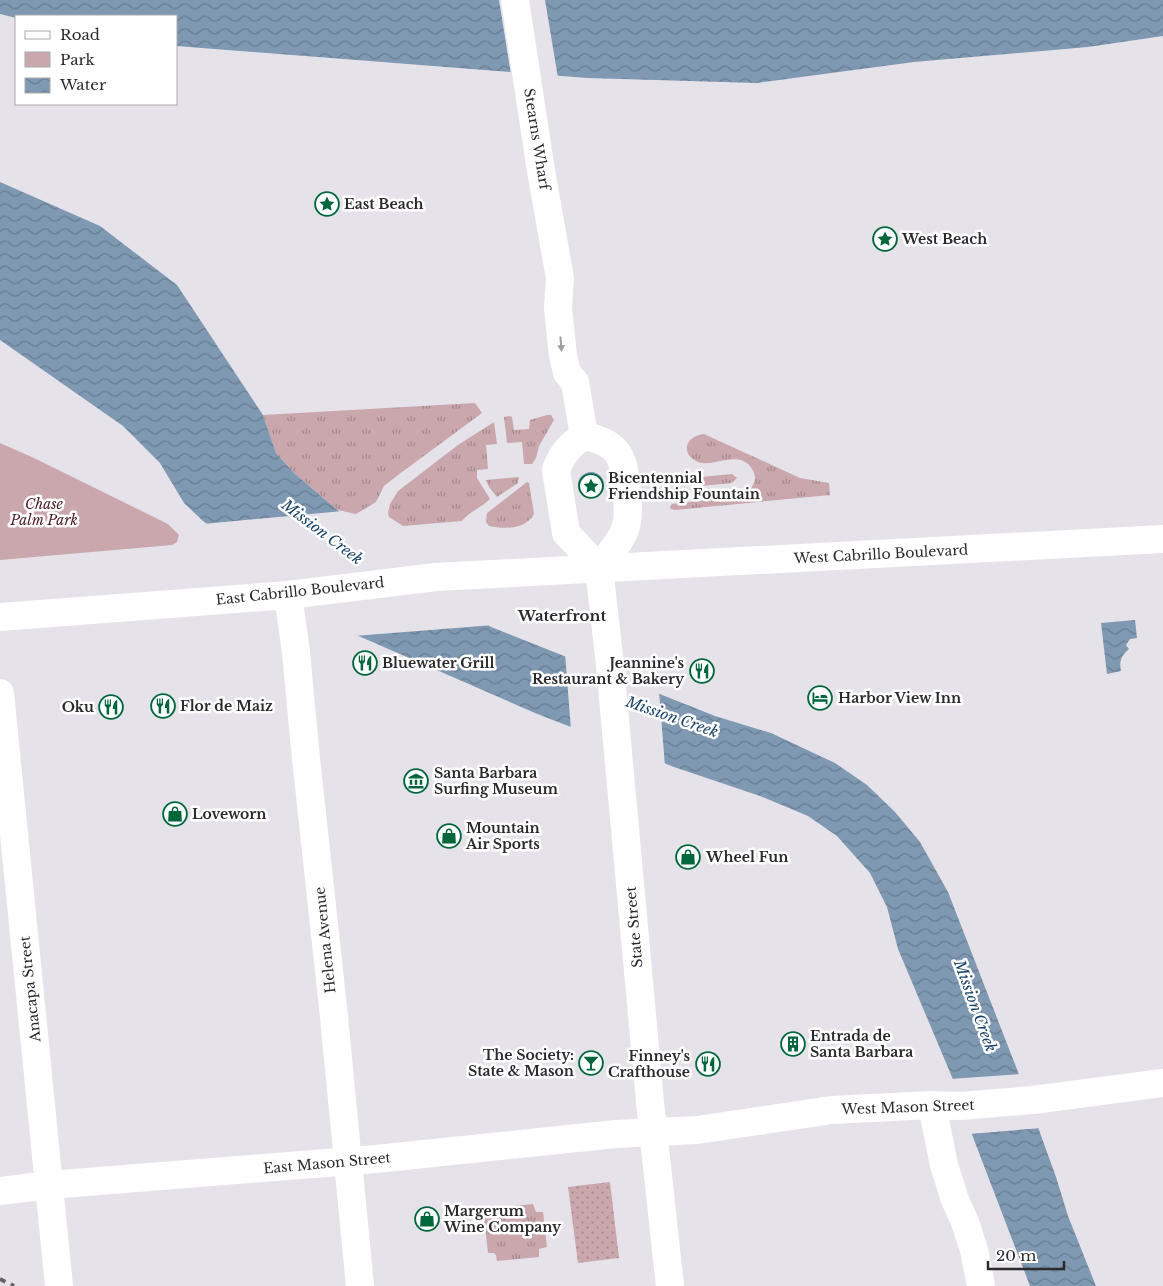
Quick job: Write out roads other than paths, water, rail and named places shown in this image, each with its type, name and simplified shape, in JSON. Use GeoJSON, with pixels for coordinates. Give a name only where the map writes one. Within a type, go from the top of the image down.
{"type":"FeatureCollection","features":[{"type":"Feature","properties":{"kind":"street","name":"Stearns Wharf"},"geometry":{"type":"LineString","coordinates":[[515,0],[541,171],[560,278],[558,308],[562,355],[567,373],[575,382],[584,436]]}},
{"type":"Feature","properties":{"kind":"street"},"geometry":{"type":"LineString","coordinates":[[584,436],[599,439],[610,445],[620,456],[624,466],[628,510],[625,530],[599,568],[566,533],[556,470],[559,460],[565,452],[574,442],[584,436]]}},
{"type":"Feature","properties":{"kind":"street","name":"West Cabrillo Boulevard"},"geometry":{"type":"LineString","coordinates":[[599,568],[1163,539]]}},
{"type":"Feature","properties":{"kind":"street","name":"East Cabrillo Boulevard"},"geometry":{"type":"LineString","coordinates":[[0,617],[291,594],[436,577],[599,568]]}},
{"type":"Feature","properties":{"kind":"street","name":"State Street"},"geometry":{"type":"LineString","coordinates":[[599,568],[670,1286]]}},
{"type":"Feature","properties":{"kind":"street","name":"Helena Avenue"},"geometry":{"type":"LineString","coordinates":[[291,594],[360,1286]]}},
{"type":"Feature","properties":{"kind":"street","name":"Anacapa Street"},"geometry":{"type":"LineString","coordinates":[[0,693],[59,1286]]}},
{"type":"Feature","properties":{"kind":"street","name":"West Mason Street"},"geometry":{"type":"LineString","coordinates":[[654,1132],[697,1130],[832,1110],[932,1105],[960,1106],[1032,1100],[1163,1083]]}},
{"type":"Feature","properties":{"kind":"street"},"geometry":{"type":"LineString","coordinates":[[932,1105],[944,1165],[974,1250],[981,1286]]}},
{"type":"Feature","properties":{"kind":"street","name":"East Mason Street"},"geometry":{"type":"LineString","coordinates":[[0,1191],[49,1185],[348,1161],[654,1132]]}},
{"type":"Feature","properties":{"kind":"water"},"geometry":{"type":"Polygon","coordinates":[[[0,0],[1163,0],[1163,36],[1088,47],[914,62],[757,83],[587,78],[178,46],[178,15],[15,15],[15,18],[0,14],[0,0]]]}},
{"type":"Feature","properties":{"kind":"water","name":"Mission Creek"},"geometry":{"type":"Polygon","coordinates":[[[0,182],[100,226],[177,285],[263,415],[276,453],[294,473],[336,509],[491,627],[715,716],[771,733],[835,763],[867,785],[895,812],[920,842],[948,892],[1018,1072],[1068,1216],[1096,1286],[1030,1286],[952,1077],[898,949],[887,907],[870,873],[837,836],[808,816],[760,796],[674,767],[535,713],[354,634],[203,521],[184,503],[160,463],[123,426],[0,340],[0,182]]]}},
{"type":"Feature","properties":{"kind":"water","name":"Bicentennial Friendship Fountain"},"geometry":{"type":"Polygon","coordinates":[[[591,472],[600,476],[604,485],[600,494],[591,498],[582,494],[578,485],[582,476],[591,472]]]}},
{"type":"Feature","properties":{"kind":"water"},"geometry":{"type":"Polygon","coordinates":[[[1135,620],[1137,638],[1130,639],[1126,645],[1129,649],[1121,659],[1121,671],[1107,674],[1101,623],[1135,620]]]}},
{"type":"Feature","properties":{"kind":"railway"},"geometry":{"type":"LineString","coordinates":[[0,1279],[14,1286]]}},
{"type":"Feature","properties":{"kind":"place","name":"East Beach"},"geometry":{"type":"Point","coordinates":[327,204]}},
{"type":"Feature","properties":{"kind":"place","name":"West Beach"},"geometry":{"type":"Point","coordinates":[885,239]}},
{"type":"Feature","properties":{"kind":"place","name":"Bicentennial Friendship Fountain"},"geometry":{"type":"Point","coordinates":[591,486]}},
{"type":"Feature","properties":{"kind":"place","name":"Bluewater Grill"},"geometry":{"type":"Point","coordinates":[365,663]}},
{"type":"Feature","properties":{"kind":"place","name":"Jeannine's Restaurant & Bakery"},"geometry":{"type":"Point","coordinates":[702,671]}},
{"type":"Feature","properties":{"kind":"place","name":"Harbor View Inn"},"geometry":{"type":"Point","coordinates":[820,698]}},
{"type":"Feature","properties":{"kind":"place","name":"Flor de Maiz"},"geometry":{"type":"Point","coordinates":[163,706]}},
{"type":"Feature","properties":{"kind":"place","name":"Oku"},"geometry":{"type":"Point","coordinates":[111,707]}},
{"type":"Feature","properties":{"kind":"place","name":"Santa Barbara Surfing Museum"},"geometry":{"type":"Point","coordinates":[416,781]}},
{"type":"Feature","properties":{"kind":"place","name":"Loveworn"},"geometry":{"type":"Point","coordinates":[175,814]}},
{"type":"Feature","properties":{"kind":"place","name":"Mountain Air Sports"},"geometry":{"type":"Point","coordinates":[449,836]}},
{"type":"Feature","properties":{"kind":"place","name":"Wheel Fun"},"geometry":{"type":"Point","coordinates":[688,857]}},
{"type":"Feature","properties":{"kind":"place","name":"Entrada de Santa Barbara"},"geometry":{"type":"Point","coordinates":[793,1044]}},
{"type":"Feature","properties":{"kind":"place","name":"The Society: State & Mason"},"geometry":{"type":"Point","coordinates":[591,1063]}},
{"type":"Feature","properties":{"kind":"place","name":"Finney's Crafthouse"},"geometry":{"type":"Point","coordinates":[708,1064]}},
{"type":"Feature","properties":{"kind":"place","name":"Margerum Wine Company"},"geometry":{"type":"Point","coordinates":[427,1219]}},
{"type":"Feature","properties":{"kind":"district","name":"Waterfront"},"geometry":{"type":"Point","coordinates":[562,616]}},
{"type":"Feature","properties":{"kind":"park label","name":"Chase Palm Park"},"geometry":{"type":"Point","coordinates":[44,512]}}]}
